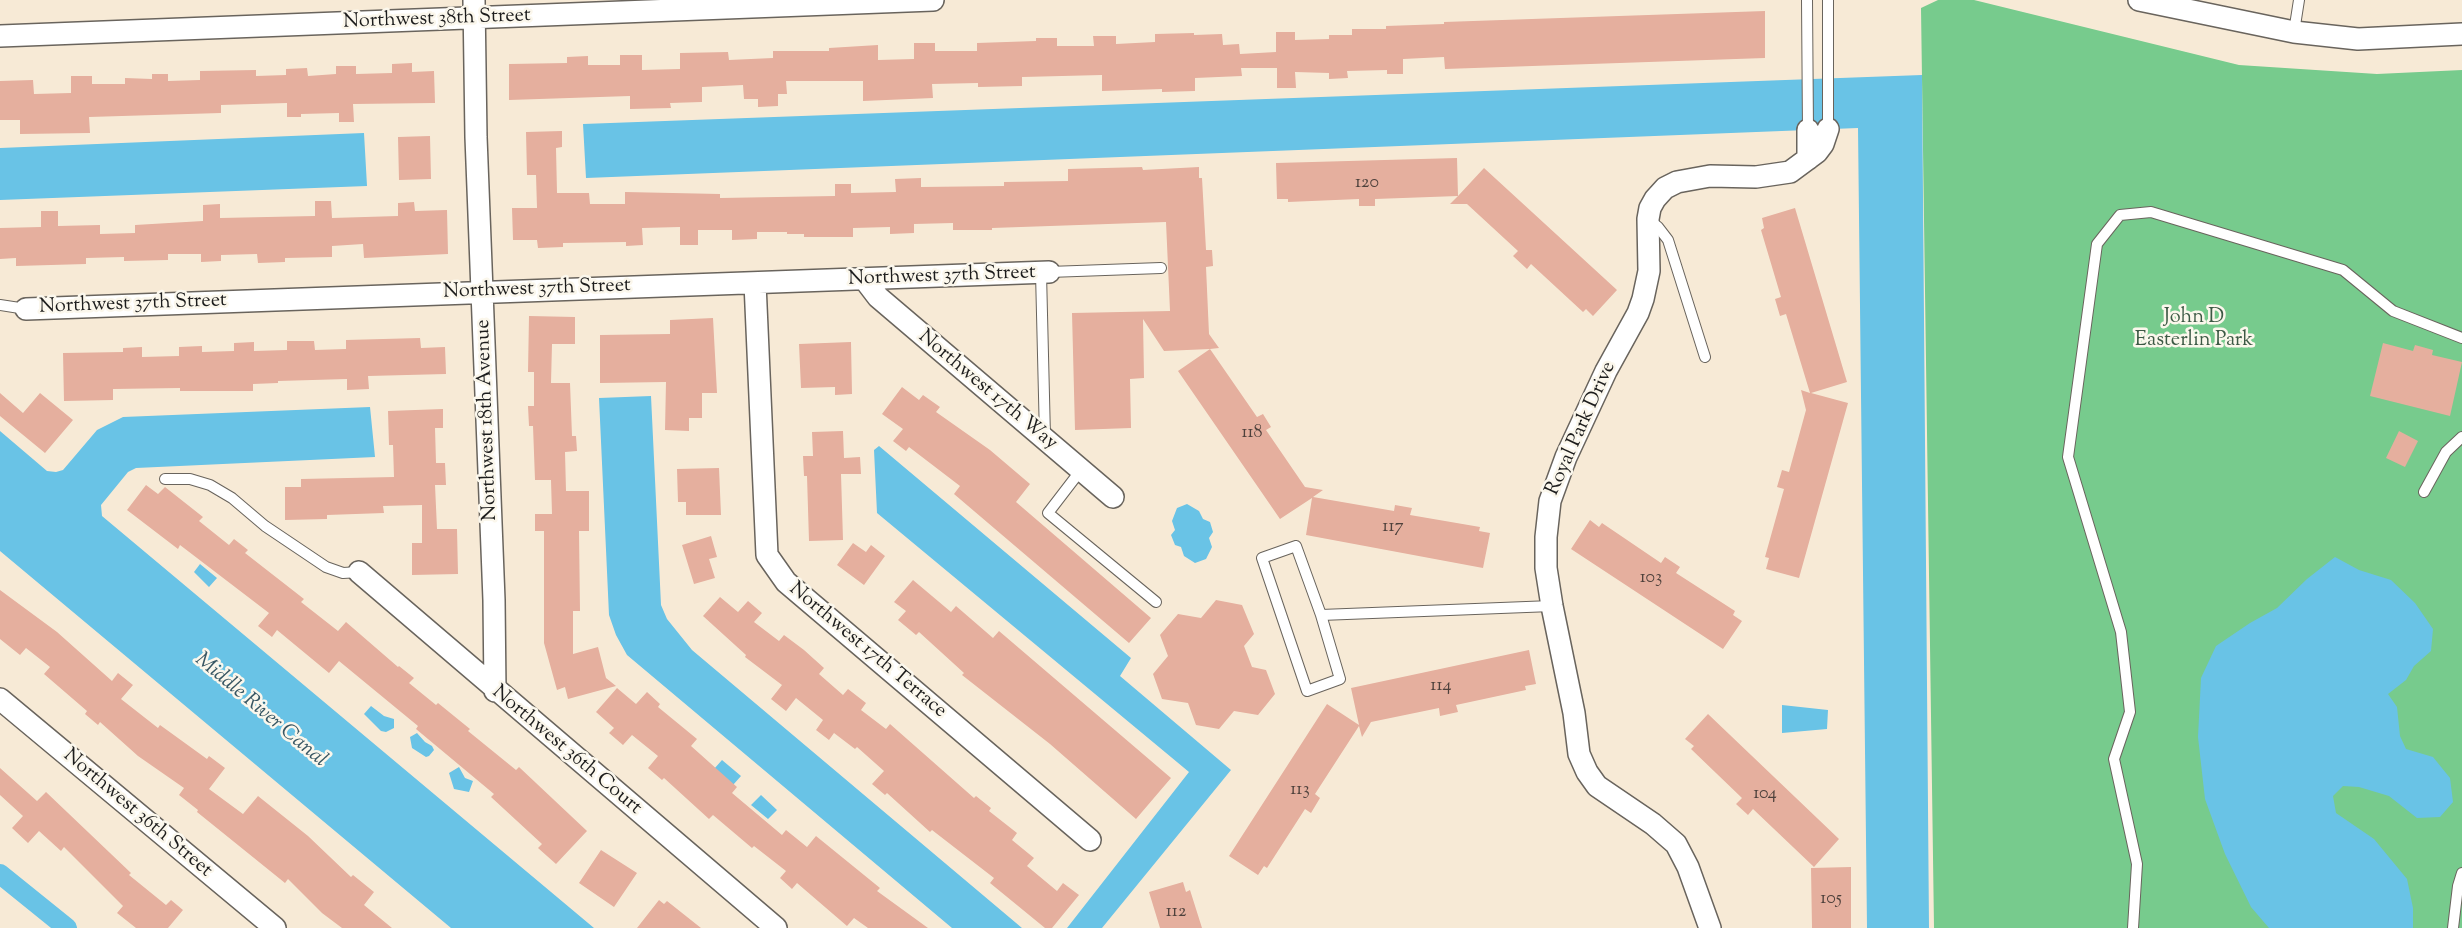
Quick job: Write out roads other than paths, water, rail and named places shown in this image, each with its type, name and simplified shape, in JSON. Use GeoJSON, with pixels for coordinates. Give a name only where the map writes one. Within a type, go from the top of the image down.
{"type":"FeatureCollection","features":[{"type":"Feature","properties":{"kind":"street","name":"Northwest 38th Street"},"geometry":{"type":"LineString","coordinates":[[0,36],[474,10],[934,0]]}},
{"type":"Feature","properties":{"kind":"street"},"geometry":{"type":"LineString","coordinates":[[2139,0],[2294,32],[2358,39],[2462,34]]}},
{"type":"Feature","properties":{"kind":"street","name":"Northwest 18th Avenue"},"geometry":{"type":"LineString","coordinates":[[474,10],[476,137],[494,600],[495,690]]}},
{"type":"Feature","properties":{"kind":"street","name":"Royal Park Drive"},"geometry":{"type":"LineString","coordinates":[[1710,928],[1688,867],[1676,844],[1653,824],[1597,786],[1587,772],[1579,754],[1574,713],[1546,568],[1546,537],[1550,501],[1566,457],[1606,370],[1638,313],[1643,299],[1649,272],[1648,219],[1650,208],[1655,199],[1665,188],[1676,182],[1710,176],[1778,175],[1790,172],[1808,159],[1818,130]]}},
{"type":"Feature","properties":{"kind":"street","name":"Northwest 37th Street"},"geometry":{"type":"LineString","coordinates":[[26,309],[1045,273]]}},
{"type":"Feature","properties":{"kind":"street","name":"Northwest 17th Way"},"geometry":{"type":"LineString","coordinates":[[865,280],[878,297],[1113,497]]}},
{"type":"Feature","properties":{"kind":"street","name":"Northwest 17th Terrace"},"geometry":{"type":"LineString","coordinates":[[755,283],[767,555],[786,582],[1090,840]]}},
{"type":"Feature","properties":{"kind":"street","name":"Northwest 36th Court"},"geometry":{"type":"LineString","coordinates":[[359,572],[776,928]]}},
{"type":"Feature","properties":{"kind":"street","name":"Northwest 36th Street"},"geometry":{"type":"LineString","coordinates":[[0,699],[275,928]]}},
{"type":"Feature","properties":{"kind":"lane","name":"Royal Park Drive"},"geometry":{"type":"LineString","coordinates":[[1807,0],[1808,76],[1818,130]]}},
{"type":"Feature","properties":{"kind":"lane","name":"Royal Park Drive"},"geometry":{"type":"LineString","coordinates":[[1818,130],[1829,60],[1828,0]]}},
{"type":"Feature","properties":{"kind":"lane"},"geometry":{"type":"LineString","coordinates":[[2294,32],[2300,0]]}},
{"type":"Feature","properties":{"kind":"lane"},"geometry":{"type":"LineString","coordinates":[[2133,928],[2137,864],[2114,758],[2130,712],[2121,632],[2068,457],[2097,244],[2120,215],[2151,212],[2343,270],[2393,311],[2462,338]]}},
{"type":"Feature","properties":{"kind":"lane"},"geometry":{"type":"LineString","coordinates":[[1648,219],[1658,227],[1668,240],[1705,357]]}},
{"type":"Feature","properties":{"kind":"lane"},"geometry":{"type":"LineString","coordinates":[[1045,440],[1045,273],[1161,268]]}},
{"type":"Feature","properties":{"kind":"lane"},"geometry":{"type":"LineString","coordinates":[[0,305],[26,309]]}},
{"type":"Feature","properties":{"kind":"lane"},"geometry":{"type":"LineString","coordinates":[[2424,492],[2446,452],[2462,437]]}},
{"type":"Feature","properties":{"kind":"lane"},"geometry":{"type":"LineString","coordinates":[[1081,470],[1048,513],[1156,602]]}},
{"type":"Feature","properties":{"kind":"lane"},"geometry":{"type":"LineString","coordinates":[[166,479],[190,479],[210,485],[232,498],[265,526],[326,567],[342,572],[359,572]]}},
{"type":"Feature","properties":{"kind":"lane"},"geometry":{"type":"LineString","coordinates":[[1296,546],[1321,614],[1340,679],[1307,692],[1262,558],[1296,546]]}},
{"type":"Feature","properties":{"kind":"lane"},"geometry":{"type":"LineString","coordinates":[[1321,614],[1552,606]]}},
{"type":"Feature","properties":{"kind":"lane"},"geometry":{"type":"LineString","coordinates":[[2453,928],[2458,886],[2462,873]]}},
{"type":"Feature","properties":{"kind":"water"},"geometry":{"type":"Polygon","coordinates":[[[1922,75],[1929,928],[1867,928],[1858,128],[586,178],[583,124],[1922,75]]]}},
{"type":"Feature","properties":{"kind":"water"},"geometry":{"type":"Polygon","coordinates":[[[364,133],[367,186],[0,200],[0,148],[364,133]]]}},
{"type":"Feature","properties":{"kind":"water"},"geometry":{"type":"Polygon","coordinates":[[[651,396],[661,605],[667,619],[692,650],[1022,928],[952,928],[627,655],[616,635],[609,615],[599,398],[651,396]]]}},
{"type":"Feature","properties":{"kind":"water","name":"Middle River Canal"},"geometry":{"type":"Polygon","coordinates":[[[370,407],[375,457],[136,468],[128,472],[101,505],[102,516],[594,928],[451,928],[0,551],[0,431],[47,471],[56,472],[63,470],[97,430],[123,417],[370,407]]]}},
{"type":"Feature","properties":{"kind":"water"},"geometry":{"type":"Polygon","coordinates":[[[879,446],[1131,658],[1120,676],[1231,770],[1102,928],[1067,928],[1189,772],[877,513],[874,450],[879,446]]]}},
{"type":"Feature","properties":{"kind":"water"},"geometry":{"type":"Polygon","coordinates":[[[1187,504],[1199,511],[1203,519],[1210,522],[1213,532],[1209,538],[1212,547],[1206,559],[1195,563],[1184,556],[1181,547],[1175,545],[1171,535],[1175,530],[1172,521],[1177,508],[1187,504]]]}},
{"type":"Feature","properties":{"kind":"water"},"geometry":{"type":"Polygon","coordinates":[[[2335,557],[2359,570],[2391,580],[2415,603],[2433,629],[2431,651],[2414,666],[2406,680],[2388,694],[2397,707],[2400,736],[2406,749],[2433,757],[2450,778],[2453,802],[2440,817],[2417,818],[2389,796],[2359,787],[2343,786],[2333,796],[2336,813],[2374,839],[2407,879],[2413,908],[2413,928],[2269,928],[2251,907],[2225,854],[2205,799],[2198,737],[2201,678],[2216,646],[2250,623],[2277,608],[2307,579],[2335,557]]]}},
{"type":"Feature","properties":{"kind":"water"},"geometry":{"type":"Polygon","coordinates":[[[200,564],[217,578],[209,587],[194,572],[200,564]]]}},
{"type":"Feature","properties":{"kind":"water"},"geometry":{"type":"Polygon","coordinates":[[[1782,705],[1828,710],[1827,729],[1782,733],[1782,705]]]}},
{"type":"Feature","properties":{"kind":"water"},"geometry":{"type":"Polygon","coordinates":[[[371,706],[384,716],[394,719],[394,728],[386,732],[381,731],[364,714],[371,706]]]}},
{"type":"Feature","properties":{"kind":"water"},"geometry":{"type":"Polygon","coordinates":[[[417,733],[425,742],[432,746],[434,750],[429,756],[426,757],[412,748],[410,737],[417,733]]]}},
{"type":"Feature","properties":{"kind":"water"},"geometry":{"type":"Polygon","coordinates":[[[722,760],[741,776],[733,785],[714,769],[722,760]]]}},
{"type":"Feature","properties":{"kind":"water"},"geometry":{"type":"Polygon","coordinates":[[[459,767],[465,778],[473,781],[469,792],[454,789],[449,773],[459,767]]]}},
{"type":"Feature","properties":{"kind":"water"},"geometry":{"type":"Polygon","coordinates":[[[761,795],[777,810],[768,819],[751,805],[761,795]]]}},
{"type":"Feature","properties":{"kind":"waterway"},"geometry":{"type":"LineString","coordinates":[[0,874],[67,928]]}},
{"type":"Feature","properties":{"kind":"park label","name":"John D Easterlin Park"},"geometry":{"type":"Point","coordinates":[2194,330]}}]}
